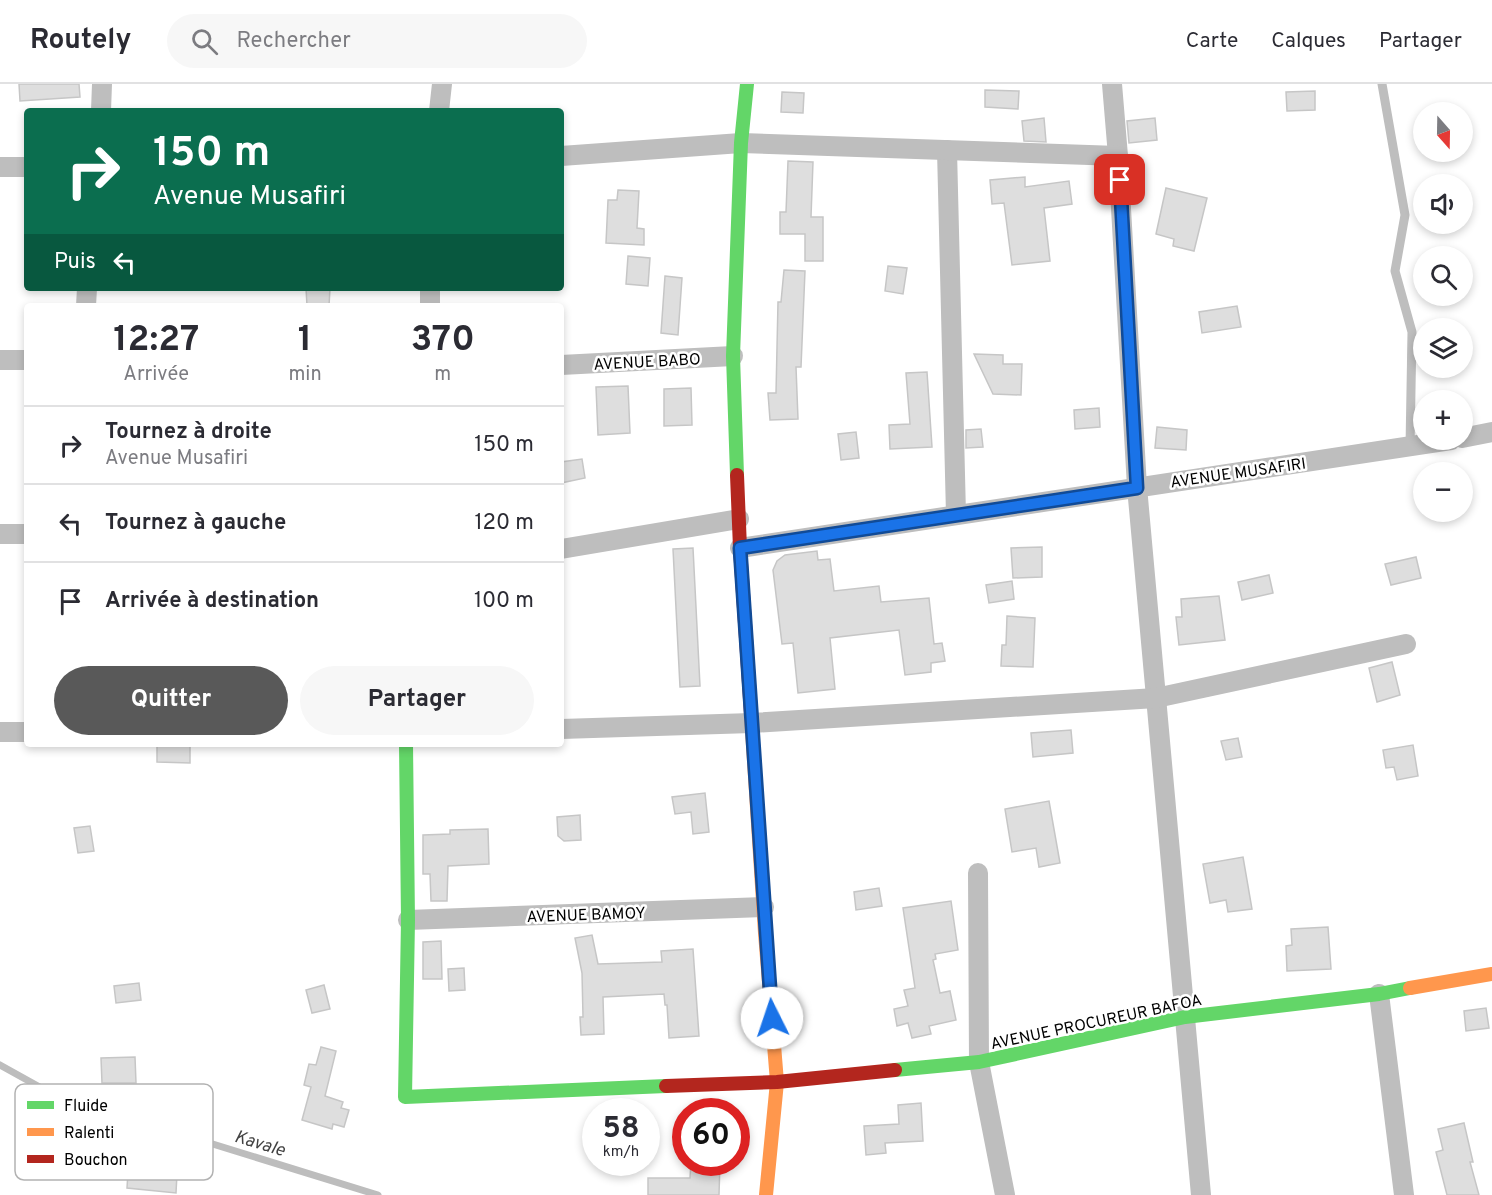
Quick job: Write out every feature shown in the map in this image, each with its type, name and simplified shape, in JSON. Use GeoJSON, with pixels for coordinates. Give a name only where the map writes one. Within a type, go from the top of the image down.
{"type":"FeatureCollection","features":[{"type":"Feature","properties":{"kind":"street"},"geometry":{"type":"LineString","coordinates":[[101,108],[102,84]]}},
{"type":"Feature","properties":{"kind":"street"},"geometry":{"type":"LineString","coordinates":[[439,108],[442,84]]}},
{"type":"Feature","properties":{"kind":"street"},"geometry":{"type":"LineString","coordinates":[[747,84],[741,143],[733,356],[740,548],[777,1082],[766,1195]]}},
{"type":"Feature","properties":{"kind":"street"},"geometry":{"type":"LineString","coordinates":[[1112,84],[1137,488],[1201,1195]]}},
{"type":"Feature","properties":{"kind":"street"},"geometry":{"type":"LineString","coordinates":[[564,156],[741,143],[1118,156]]}},
{"type":"Feature","properties":{"kind":"street"},"geometry":{"type":"LineString","coordinates":[[947,150],[956,515]]}},
{"type":"Feature","properties":{"kind":"street"},"geometry":{"type":"LineString","coordinates":[[0,167],[24,167]]}},
{"type":"Feature","properties":{"kind":"street","name":"AVENUE BABO"},"geometry":{"type":"LineString","coordinates":[[564,365],[733,356]]}},
{"type":"Feature","properties":{"kind":"street"},"geometry":{"type":"LineString","coordinates":[[0,360],[24,360]]}},
{"type":"Feature","properties":{"kind":"street"},"geometry":{"type":"LineString","coordinates":[[1473,436],[1492,432]]}},
{"type":"Feature","properties":{"kind":"street","name":"AVENUE MUSAFIRI"},"geometry":{"type":"LineString","coordinates":[[740,548],[1413,446]]}},
{"type":"Feature","properties":{"kind":"street"},"geometry":{"type":"LineString","coordinates":[[564,548],[740,519]]}},
{"type":"Feature","properties":{"kind":"street"},"geometry":{"type":"LineString","coordinates":[[0,534],[24,534]]}},
{"type":"Feature","properties":{"kind":"street"},"geometry":{"type":"LineString","coordinates":[[564,729],[752,723],[1156,698],[1406,644]]}},
{"type":"Feature","properties":{"kind":"street"},"geometry":{"type":"LineString","coordinates":[[0,732],[24,732]]}},
{"type":"Feature","properties":{"kind":"street"},"geometry":{"type":"LineString","coordinates":[[406,747],[408,920]]}},
{"type":"Feature","properties":{"kind":"street"},"geometry":{"type":"LineString","coordinates":[[978,873],[979,1062],[1005,1195]]}},
{"type":"Feature","properties":{"kind":"street","name":"AVENUE BAMOY"},"geometry":{"type":"LineString","coordinates":[[408,920],[764,908]]}},
{"type":"Feature","properties":{"kind":"street","name":"AVENUE PROCUREUR BAFOA"},"geometry":{"type":"LineString","coordinates":[[408,920],[405,1096],[777,1082],[979,1062],[1185,1017],[1379,994],[1492,974]]}},
{"type":"Feature","properties":{"kind":"street"},"geometry":{"type":"LineString","coordinates":[[1379,994],[1404,1195]]}},
{"type":"Feature","properties":{"kind":"lane"},"geometry":{"type":"LineString","coordinates":[[1382,84],[1405,215],[1395,271],[1412,332],[1410,447]]}},
{"type":"Feature","properties":{"kind":"building"},"geometry":{"type":"Polygon","coordinates":[[[19,84],[79,84],[80,97],[20,101],[19,84]]]}},
{"type":"Feature","properties":{"kind":"building"},"geometry":{"type":"Polygon","coordinates":[[[985,90],[1019,91],[1018,109],[985,107],[985,90]]]}},
{"type":"Feature","properties":{"kind":"building"},"geometry":{"type":"Polygon","coordinates":[[[1315,91],[1315,110],[1287,111],[1286,92],[1315,91]]]}},
{"type":"Feature","properties":{"kind":"building"},"geometry":{"type":"Polygon","coordinates":[[[782,92],[804,93],[803,113],[781,112],[782,92]]]}},
{"type":"Feature","properties":{"kind":"building"},"geometry":{"type":"Polygon","coordinates":[[[1044,118],[1046,142],[1024,141],[1022,121],[1044,118]]]}},
{"type":"Feature","properties":{"kind":"building"},"geometry":{"type":"Polygon","coordinates":[[[1155,118],[1157,140],[1129,143],[1127,121],[1155,118]]]}},
{"type":"Feature","properties":{"kind":"building"},"geometry":{"type":"Polygon","coordinates":[[[788,161],[813,162],[811,217],[823,217],[823,261],[805,261],[805,234],[780,234],[780,212],[786,212],[788,161]]]}},
{"type":"Feature","properties":{"kind":"building"},"geometry":{"type":"Polygon","coordinates":[[[1025,177],[1025,187],[1069,181],[1072,204],[1044,208],[1050,261],[1012,265],[1004,203],[992,204],[990,180],[1025,177]]]}},
{"type":"Feature","properties":{"kind":"building"},"geometry":{"type":"Polygon","coordinates":[[[1166,188],[1207,198],[1194,251],[1173,246],[1174,239],[1156,234],[1166,188]]]}},
{"type":"Feature","properties":{"kind":"building"},"geometry":{"type":"Polygon","coordinates":[[[618,190],[639,191],[637,228],[644,229],[644,245],[606,243],[608,200],[617,200],[618,190]]]}},
{"type":"Feature","properties":{"kind":"building"},"geometry":{"type":"Polygon","coordinates":[[[628,256],[650,258],[648,286],[626,284],[628,256]]]}},
{"type":"Feature","properties":{"kind":"building"},"geometry":{"type":"Polygon","coordinates":[[[888,266],[907,268],[903,294],[885,291],[888,266]]]}},
{"type":"Feature","properties":{"kind":"building"},"geometry":{"type":"Polygon","coordinates":[[[784,270],[805,271],[801,367],[796,367],[798,419],[770,420],[768,393],[776,393],[778,302],[781,302],[784,270]]]}},
{"type":"Feature","properties":{"kind":"building"},"geometry":{"type":"Polygon","coordinates":[[[665,276],[682,278],[678,335],[661,333],[665,276]]]}},
{"type":"Feature","properties":{"kind":"building"},"geometry":{"type":"Polygon","coordinates":[[[306,291],[330,291],[329,303],[307,303],[306,291]]]}},
{"type":"Feature","properties":{"kind":"building"},"geometry":{"type":"Polygon","coordinates":[[[1237,306],[1241,327],[1202,333],[1199,312],[1237,306]]]}},
{"type":"Feature","properties":{"kind":"building"},"geometry":{"type":"Polygon","coordinates":[[[974,354],[1003,355],[1003,364],[1022,364],[1021,395],[993,394],[974,354]]]}},
{"type":"Feature","properties":{"kind":"building"},"geometry":{"type":"Polygon","coordinates":[[[927,372],[932,447],[890,449],[889,425],[910,424],[906,373],[927,372]]]}},
{"type":"Feature","properties":{"kind":"building"},"geometry":{"type":"Polygon","coordinates":[[[628,386],[630,433],[598,435],[596,387],[628,386]]]}},
{"type":"Feature","properties":{"kind":"building"},"geometry":{"type":"Polygon","coordinates":[[[691,388],[692,425],[664,426],[664,389],[691,388]]]}},
{"type":"Feature","properties":{"kind":"building"},"geometry":{"type":"Polygon","coordinates":[[[1099,408],[1100,427],[1075,429],[1074,410],[1099,408]]]}},
{"type":"Feature","properties":{"kind":"building"},"geometry":{"type":"Polygon","coordinates":[[[1157,427],[1187,430],[1186,450],[1155,448],[1157,427]]]}},
{"type":"Feature","properties":{"kind":"building"},"geometry":{"type":"Polygon","coordinates":[[[981,429],[983,447],[966,448],[966,430],[981,429]]]}},
{"type":"Feature","properties":{"kind":"building"},"geometry":{"type":"Polygon","coordinates":[[[856,432],[859,458],[841,460],[838,434],[856,432]]]}},
{"type":"Feature","properties":{"kind":"building"},"geometry":{"type":"Polygon","coordinates":[[[582,459],[585,478],[564,482],[564,462],[582,459]]]}},
{"type":"Feature","properties":{"kind":"building"},"geometry":{"type":"Polygon","coordinates":[[[1042,547],[1042,577],[1013,578],[1011,548],[1042,547]]]}},
{"type":"Feature","properties":{"kind":"building"},"geometry":{"type":"Polygon","coordinates":[[[693,548],[700,686],[680,687],[673,549],[693,548]]]}},
{"type":"Feature","properties":{"kind":"building"},"geometry":{"type":"Polygon","coordinates":[[[817,551],[818,560],[830,559],[834,591],[879,586],[881,602],[929,598],[934,644],[942,643],[945,661],[931,663],[931,672],[905,675],[899,630],[830,638],[835,689],[798,693],[793,643],[782,644],[773,570],[777,561],[785,555],[817,551]]]}},
{"type":"Feature","properties":{"kind":"building"},"geometry":{"type":"Polygon","coordinates":[[[1416,557],[1421,578],[1391,585],[1385,564],[1416,557]]]}},
{"type":"Feature","properties":{"kind":"building"},"geometry":{"type":"Polygon","coordinates":[[[1269,575],[1273,593],[1242,600],[1238,582],[1269,575]]]}},
{"type":"Feature","properties":{"kind":"building"},"geometry":{"type":"Polygon","coordinates":[[[1012,581],[1014,599],[989,603],[986,585],[1012,581]]]}},
{"type":"Feature","properties":{"kind":"building"},"geometry":{"type":"Polygon","coordinates":[[[1219,596],[1225,640],[1179,645],[1176,617],[1182,617],[1181,599],[1219,596]]]}},
{"type":"Feature","properties":{"kind":"building"},"geometry":{"type":"Polygon","coordinates":[[[1007,616],[1035,618],[1033,667],[1001,666],[1002,645],[1006,645],[1007,616]]]}},
{"type":"Feature","properties":{"kind":"building"},"geometry":{"type":"Polygon","coordinates":[[[1392,662],[1400,695],[1377,702],[1369,668],[1392,662]]]}},
{"type":"Feature","properties":{"kind":"building"},"geometry":{"type":"Polygon","coordinates":[[[1071,730],[1073,753],[1033,757],[1031,733],[1071,730]]]}},
{"type":"Feature","properties":{"kind":"building"},"geometry":{"type":"Polygon","coordinates":[[[1238,738],[1242,757],[1226,760],[1221,741],[1238,738]]]}},
{"type":"Feature","properties":{"kind":"building"},"geometry":{"type":"Polygon","coordinates":[[[1413,745],[1418,776],[1397,780],[1394,767],[1386,768],[1383,750],[1413,745]]]}},
{"type":"Feature","properties":{"kind":"building"},"geometry":{"type":"Polygon","coordinates":[[[157,747],[190,747],[190,763],[157,762],[157,747]]]}},
{"type":"Feature","properties":{"kind":"building"},"geometry":{"type":"Polygon","coordinates":[[[705,793],[709,832],[693,834],[691,812],[675,814],[672,797],[705,793]]]}},
{"type":"Feature","properties":{"kind":"building"},"geometry":{"type":"Polygon","coordinates":[[[1049,801],[1060,863],[1039,867],[1036,848],[1012,852],[1005,809],[1049,801]]]}},
{"type":"Feature","properties":{"kind":"building"},"geometry":{"type":"Polygon","coordinates":[[[580,815],[581,840],[564,841],[558,836],[557,817],[580,815]]]}},
{"type":"Feature","properties":{"kind":"building"},"geometry":{"type":"Polygon","coordinates":[[[90,826],[94,851],[78,853],[74,828],[90,826]]]}},
{"type":"Feature","properties":{"kind":"building"},"geometry":{"type":"Polygon","coordinates":[[[488,829],[489,864],[448,866],[447,901],[431,901],[430,874],[423,874],[423,835],[450,834],[450,830],[488,829]]]}},
{"type":"Feature","properties":{"kind":"building"},"geometry":{"type":"Polygon","coordinates":[[[1243,857],[1252,909],[1228,912],[1226,900],[1210,903],[1203,864],[1243,857]]]}},
{"type":"Feature","properties":{"kind":"building"},"geometry":{"type":"Polygon","coordinates":[[[879,888],[882,906],[856,910],[854,892],[879,888]]]}},
{"type":"Feature","properties":{"kind":"building"},"geometry":{"type":"Polygon","coordinates":[[[951,901],[958,950],[935,954],[936,959],[933,960],[940,993],[950,991],[956,1020],[929,1026],[931,1034],[912,1038],[908,1023],[897,1026],[894,1009],[908,1006],[904,990],[915,988],[903,908],[951,901]]]}},
{"type":"Feature","properties":{"kind":"building"},"geometry":{"type":"Polygon","coordinates":[[[1328,927],[1331,969],[1287,971],[1286,946],[1292,945],[1291,929],[1328,927]]]}},
{"type":"Feature","properties":{"kind":"building"},"geometry":{"type":"Polygon","coordinates":[[[592,935],[598,964],[662,962],[661,951],[693,949],[699,1036],[669,1038],[664,994],[603,997],[604,1034],[581,1035],[582,973],[575,938],[592,935]]]}},
{"type":"Feature","properties":{"kind":"building"},"geometry":{"type":"Polygon","coordinates":[[[441,941],[442,979],[423,979],[423,942],[441,941]]]}},
{"type":"Feature","properties":{"kind":"building"},"geometry":{"type":"Polygon","coordinates":[[[464,968],[465,990],[449,991],[448,969],[464,968]]]}},
{"type":"Feature","properties":{"kind":"building"},"geometry":{"type":"Polygon","coordinates":[[[139,983],[141,1000],[116,1003],[114,986],[139,983]]]}},
{"type":"Feature","properties":{"kind":"building"},"geometry":{"type":"Polygon","coordinates":[[[324,985],[330,1009],[312,1013],[306,990],[324,985]]]}},
{"type":"Feature","properties":{"kind":"building"},"geometry":{"type":"Polygon","coordinates":[[[1486,1008],[1489,1028],[1466,1031],[1464,1011],[1486,1008]]]}},
{"type":"Feature","properties":{"kind":"building"},"geometry":{"type":"Polygon","coordinates":[[[321,1047],[336,1051],[325,1096],[343,1102],[341,1108],[349,1110],[344,1127],[333,1124],[332,1129],[302,1120],[311,1087],[304,1085],[309,1064],[316,1065],[321,1047]]]}},
{"type":"Feature","properties":{"kind":"building"},"geometry":{"type":"Polygon","coordinates":[[[135,1057],[136,1083],[102,1083],[101,1058],[135,1057]]]}},
{"type":"Feature","properties":{"kind":"building"},"geometry":{"type":"Polygon","coordinates":[[[921,1103],[923,1141],[885,1143],[886,1153],[866,1155],[864,1126],[899,1124],[898,1105],[921,1103]]]}},
{"type":"Feature","properties":{"kind":"building"},"geometry":{"type":"Polygon","coordinates":[[[1464,1123],[1473,1162],[1470,1162],[1479,1195],[1447,1195],[1436,1152],[1443,1150],[1438,1129],[1464,1123]]]}},
{"type":"Feature","properties":{"kind":"building"},"geometry":{"type":"Polygon","coordinates":[[[690,1176],[720,1176],[719,1195],[648,1195],[648,1178],[690,1178],[690,1176]]]}},
{"type":"Feature","properties":{"kind":"building"},"geometry":{"type":"Polygon","coordinates":[[[128,1180],[177,1180],[176,1193],[127,1188],[128,1180]]]}},
{"type":"Feature","properties":{"kind":"waterway","name":"Kavale"},"geometry":{"type":"LineString","coordinates":[[0,1065],[34,1084]]}},
{"type":"Feature","properties":{"kind":"waterway","name":"Kavale"},"geometry":{"type":"LineString","coordinates":[[213,1144],[378,1195]]}},
{"type":"Feature","properties":{"kind":"traffic: fast"},"geometry":{"type":"LineString","coordinates":[[737,475],[733,356],[741,143],[747,84]]}},
{"type":"Feature","properties":{"kind":"traffic: fast"},"geometry":{"type":"LineString","coordinates":[[406,747],[408,920],[405,1097],[666,1086]]}},
{"type":"Feature","properties":{"kind":"traffic: fast"},"geometry":{"type":"LineString","coordinates":[[895,1070],[979,1062],[1185,1017],[1379,994],[1410,988]]}},
{"type":"Feature","properties":{"kind":"traffic: slow"},"geometry":{"type":"LineString","coordinates":[[751,714],[777,1082],[766,1195]]}},
{"type":"Feature","properties":{"kind":"traffic: slow"},"geometry":{"type":"LineString","coordinates":[[1410,988],[1492,974]]}},
{"type":"Feature","properties":{"kind":"traffic: jam"},"geometry":{"type":"LineString","coordinates":[[737,475],[751,714]]}},
{"type":"Feature","properties":{"kind":"traffic: jam"},"geometry":{"type":"LineString","coordinates":[[666,1086],[777,1082],[895,1070]]}},
{"type":"Feature","properties":{"kind":"route"},"geometry":{"type":"LineString","coordinates":[[772,1018],[740,548],[1137,488],[1120,180]]}}]}
